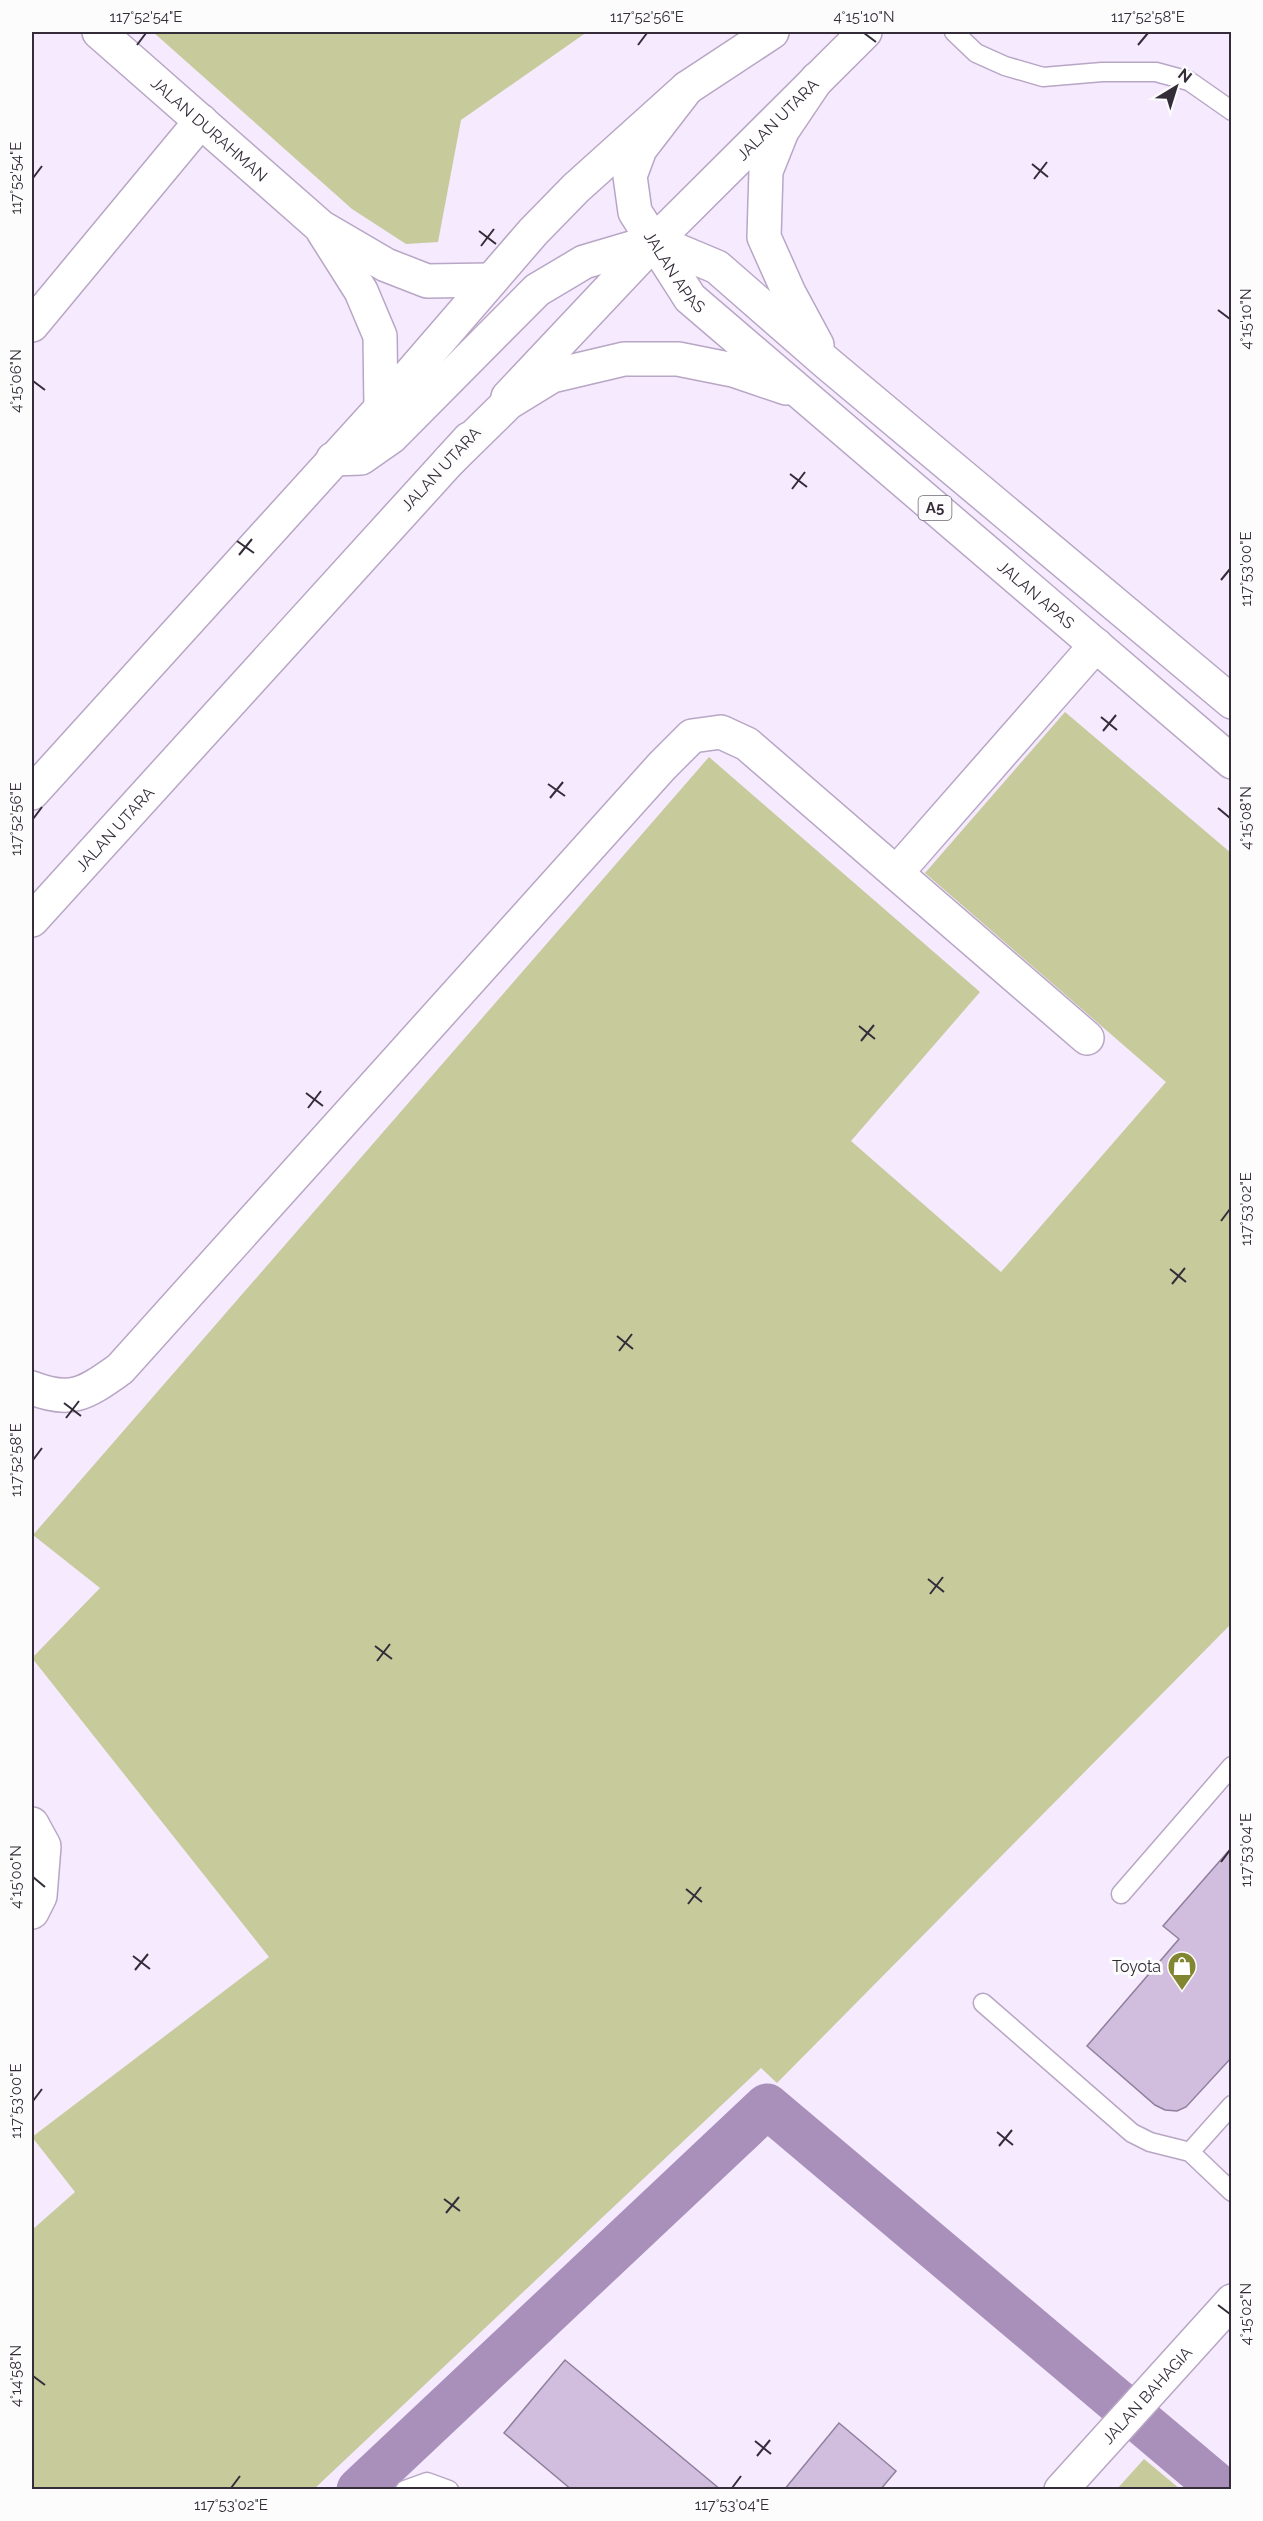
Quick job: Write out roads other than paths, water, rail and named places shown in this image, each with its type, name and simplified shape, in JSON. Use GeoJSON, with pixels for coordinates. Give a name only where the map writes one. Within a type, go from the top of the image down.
{"type":"FeatureCollection","features":[{"type":"Feature","properties":{"kind":"main road","name":"JALAN DURAHMAN"},"geometry":{"type":"LineString","coordinates":[[99,32],[321,227],[386,265],[428,281],[491,280]]}},
{"type":"Feature","properties":{"kind":"main road"},"geometry":{"type":"LineString","coordinates":[[32,793],[381,408],[533,232],[576,188],[687,88],[772,32]]}},
{"type":"Feature","properties":{"kind":"main road","name":"JALAN UTARA"},"geometry":{"type":"LineString","coordinates":[[32,920],[449,461],[655,241],[865,32]]}},
{"type":"Feature","properties":{"kind":"main road"},"geometry":{"type":"LineString","coordinates":[[817,79],[782,131],[766,171],[764,237],[789,293],[827,363]]}},
{"type":"Feature","properties":{"kind":"main road","name":"A5"},"geometry":{"type":"LineString","coordinates":[[655,241],[635,212],[630,176],[640,149],[687,88]]}},
{"type":"Feature","properties":{"kind":"main road"},"geometry":{"type":"LineString","coordinates":[[32,325],[201,122]]}},
{"type":"Feature","properties":{"kind":"main road","name":"JALAN DURAHMAN"},"geometry":{"type":"LineString","coordinates":[[321,227],[362,291],[380,336],[381,408]]}},
{"type":"Feature","properties":{"kind":"main road"},"geometry":{"type":"LineString","coordinates":[[333,459],[361,458],[391,437],[537,290],[584,262],[655,241]]}},
{"type":"Feature","properties":{"kind":"main road","name":"JALAN APAS"},"geometry":{"type":"LineString","coordinates":[[655,241],[717,267],[827,363],[1232,702]]}},
{"type":"Feature","properties":{"kind":"main road","name":"JALAN APAS"},"geometry":{"type":"LineString","coordinates":[[655,241],[690,298],[1232,762]]}},
{"type":"Feature","properties":{"kind":"main road"},"geometry":{"type":"LineString","coordinates":[[449,461],[508,403],[552,376],[624,359],[678,359],[722,368],[802,394]]}},
{"type":"Feature","properties":{"kind":"main road"},"geometry":{"type":"LineString","coordinates":[[897,873],[1096,645]]}},
{"type":"Feature","properties":{"kind":"main road"},"geometry":{"type":"LineString","coordinates":[[32,1388],[46,1394],[73,1396],[91,1389],[120,1369],[662,765],[692,736],[721,732],[747,744],[1087,1038]]}},
{"type":"Feature","properties":{"kind":"main road"},"geometry":{"type":"LineString","coordinates":[[32,1824],[44,1846],[40,1896],[32,1912]]}},
{"type":"Feature","properties":{"kind":"main road","name":"JALAN BAHAGIA"},"geometry":{"type":"LineString","coordinates":[[1061,2490],[1232,2301]]}},
{"type":"Feature","properties":{"kind":"lane"},"geometry":{"type":"LineString","coordinates":[[954,32],[976,53],[1024,72],[1043,77],[1102,72],[1156,72],[1190,81],[1232,111]]}},
{"type":"Feature","properties":{"kind":"lane"},"geometry":{"type":"LineString","coordinates":[[1121,1894],[1232,1766]]}},
{"type":"Feature","properties":{"kind":"lane"},"geometry":{"type":"LineString","coordinates":[[983,2003],[1132,2133],[1150,2142],[1190,2152],[1232,2192]]}},
{"type":"Feature","properties":{"kind":"lane"},"geometry":{"type":"LineString","coordinates":[[1190,2152],[1232,2105]]}},
{"type":"Feature","properties":{"kind":"lane"},"geometry":{"type":"LineString","coordinates":[[405,2490],[427,2482],[449,2490]]}},
{"type":"Feature","properties":{"kind":"waterway"},"geometry":{"type":"LineString","coordinates":[[359,2490],[767,2106],[1222,2490]]}},
{"type":"Feature","properties":{"kind":"place","name":"Toyota"},"geometry":{"type":"Point","coordinates":[1182,1992]}}]}
